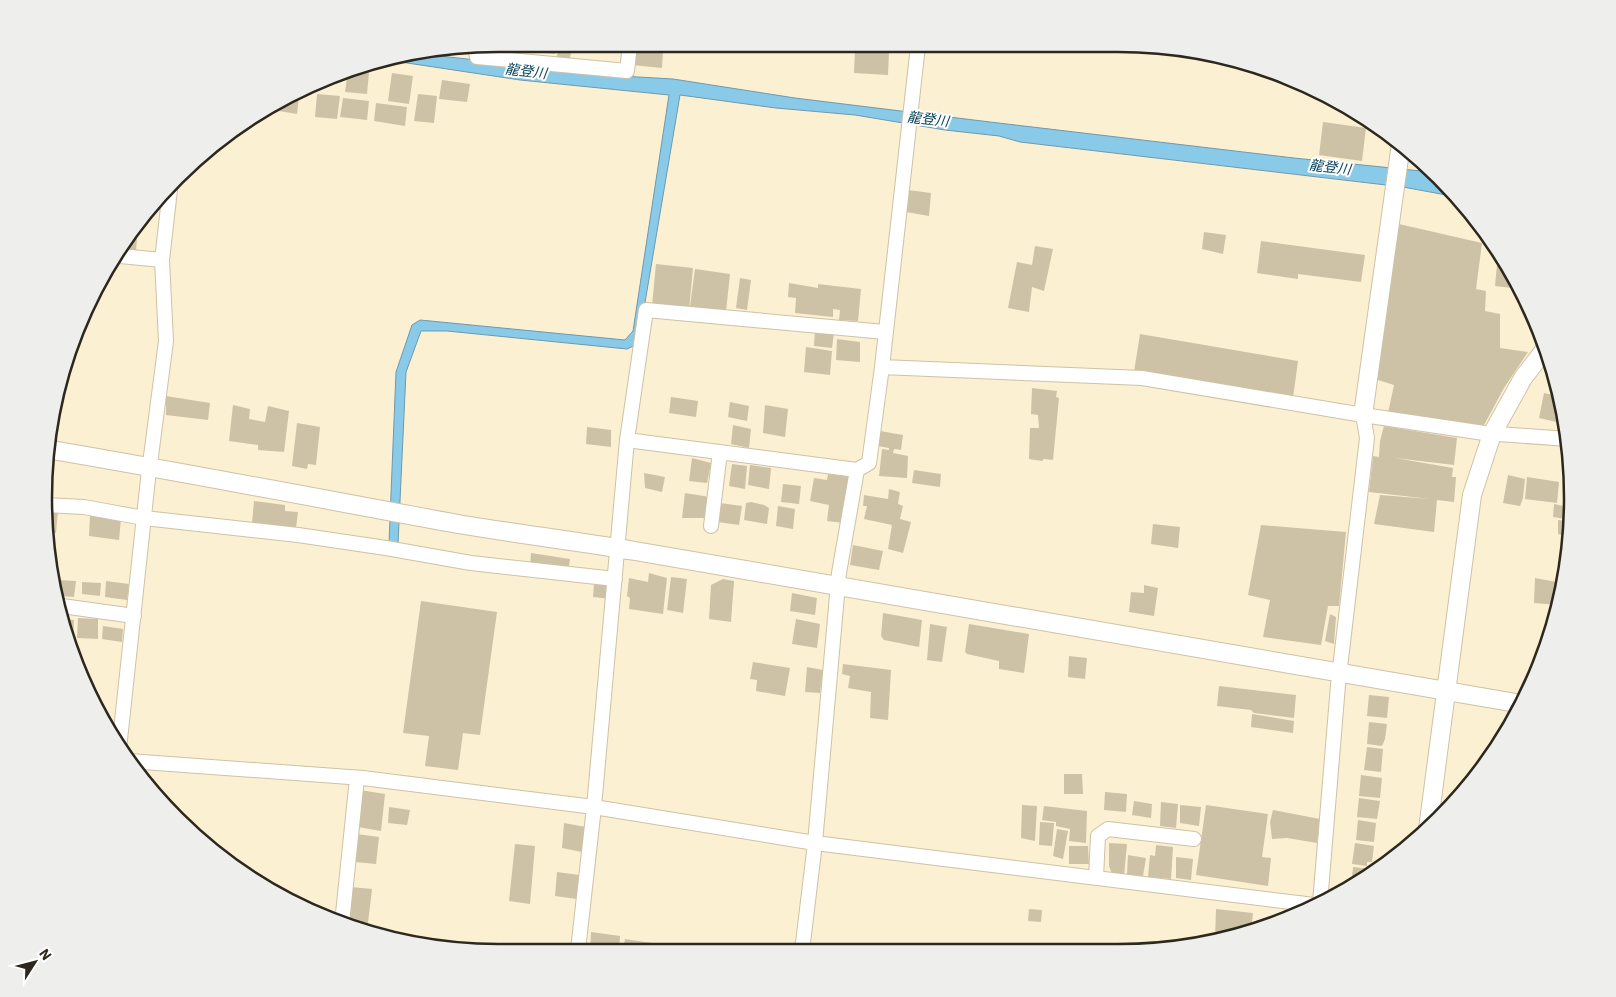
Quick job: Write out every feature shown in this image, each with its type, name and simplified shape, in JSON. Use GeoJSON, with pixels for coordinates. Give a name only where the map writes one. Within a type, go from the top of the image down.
{"type":"FeatureCollection","features":[{"type":"Feature","properties":{"kind":"street"},"geometry":{"type":"LineString","coordinates":[[477,53],[477,57],[627,71],[629,52]]}},
{"type":"Feature","properties":{"kind":"street"},"geometry":{"type":"LineString","coordinates":[[627,440],[857,470],[869,463],[882,367],[917,52]]}},
{"type":"Feature","properties":{"kind":"street"},"geometry":{"type":"LineString","coordinates":[[1321,896],[1340,672],[1367,438],[1363,415],[1400,153]]}},
{"type":"Feature","properties":{"kind":"street"},"geometry":{"type":"LineString","coordinates":[[121,735],[144,518],[166,341],[162,260],[169,198]]}},
{"type":"Feature","properties":{"kind":"street"},"geometry":{"type":"LineString","coordinates":[[125,256],[162,260]]}},
{"type":"Feature","properties":{"kind":"street"},"geometry":{"type":"LineString","coordinates":[[579,944],[594,807],[627,440],[646,310],[885,332]]}},
{"type":"Feature","properties":{"kind":"street"},"geometry":{"type":"LineString","coordinates":[[1430,817],[1472,495],[1492,434],[1523,378],[1540,356]]}},
{"type":"Feature","properties":{"kind":"street"},"geometry":{"type":"LineString","coordinates":[[882,367],[1142,378],[1363,415],[1492,434],[1560,438]]}},
{"type":"Feature","properties":{"kind":"street"},"geometry":{"type":"LineString","coordinates":[[55,450],[150,466],[460,524],[617,548],[1514,703]]}},
{"type":"Feature","properties":{"kind":"street"},"geometry":{"type":"LineString","coordinates":[[711,526],[720,452]]}},
{"type":"Feature","properties":{"kind":"street"},"geometry":{"type":"LineString","coordinates":[[803,944],[815,843],[838,586],[857,470]]}},
{"type":"Feature","properties":{"kind":"street"},"geometry":{"type":"LineString","coordinates":[[52,505],[84,507],[144,518],[298,535],[471,563],[615,579]]}},
{"type":"Feature","properties":{"kind":"street"},"geometry":{"type":"LineString","coordinates":[[66,607],[134,616]]}},
{"type":"Feature","properties":{"kind":"street"},"geometry":{"type":"LineString","coordinates":[[139,762],[356,778],[594,807],[815,843],[1304,904]]}},
{"type":"Feature","properties":{"kind":"street"},"geometry":{"type":"LineString","coordinates":[[343,916],[356,778]]}},
{"type":"Feature","properties":{"kind":"street"},"geometry":{"type":"LineString","coordinates":[[1096,878],[1098,836],[1108,829],[1194,839]]}},
{"type":"Feature","properties":{"kind":"water","name":"龍登川"},"geometry":{"type":"Polygon","coordinates":[[[440,56],[621,76],[673,79],[795,98],[990,122],[1420,171],[1444,195],[1403,187],[1020,142],[999,136],[945,130],[855,115],[776,108],[680,95],[638,344],[627,349],[447,331],[421,331],[406,372],[398,544],[389,543],[396,372],[412,325],[420,320],[625,340],[633,331],[669,95],[520,80],[405,63],[440,56]]]}},
{"type":"Feature","properties":{"kind":"building"},"geometry":{"type":"Polygon","coordinates":[[[534,52],[555,52],[555,54],[534,52]]]}},
{"type":"Feature","properties":{"kind":"building"},"geometry":{"type":"Polygon","coordinates":[[[557,52],[571,52],[570,59],[557,57],[557,52]]]}},
{"type":"Feature","properties":{"kind":"building"},"geometry":{"type":"Polygon","coordinates":[[[634,52],[663,52],[662,68],[632,65],[634,52]]]}},
{"type":"Feature","properties":{"kind":"building"},"geometry":{"type":"Polygon","coordinates":[[[855,52],[889,52],[888,75],[854,73],[855,52]]]}},
{"type":"Feature","properties":{"kind":"building"},"geometry":{"type":"Polygon","coordinates":[[[369,72],[367,94],[345,92],[347,79],[369,72]]]}},
{"type":"Feature","properties":{"kind":"building"},"geometry":{"type":"Polygon","coordinates":[[[392,73],[413,76],[409,104],[388,101],[392,73]]]}},
{"type":"Feature","properties":{"kind":"building"},"geometry":{"type":"Polygon","coordinates":[[[442,80],[470,84],[467,102],[439,99],[442,80]]]}},
{"type":"Feature","properties":{"kind":"building"},"geometry":{"type":"Polygon","coordinates":[[[317,94],[340,96],[337,119],[315,117],[317,94]]]}},
{"type":"Feature","properties":{"kind":"building"},"geometry":{"type":"Polygon","coordinates":[[[418,94],[437,96],[434,123],[414,121],[418,94]]]}},
{"type":"Feature","properties":{"kind":"building"},"geometry":{"type":"Polygon","coordinates":[[[343,98],[369,101],[367,120],[340,117],[343,98]]]}},
{"type":"Feature","properties":{"kind":"building"},"geometry":{"type":"Polygon","coordinates":[[[299,99],[297,114],[277,111],[299,99]]]}},
{"type":"Feature","properties":{"kind":"building"},"geometry":{"type":"Polygon","coordinates":[[[376,103],[407,107],[405,126],[374,121],[376,103]]]}},
{"type":"Feature","properties":{"kind":"building"},"geometry":{"type":"Polygon","coordinates":[[[1323,122],[1366,129],[1362,161],[1319,155],[1323,122]]]}},
{"type":"Feature","properties":{"kind":"building"},"geometry":{"type":"Polygon","coordinates":[[[908,190],[931,193],[929,216],[906,212],[908,190]]]}},
{"type":"Feature","properties":{"kind":"building"},"geometry":{"type":"Polygon","coordinates":[[[1399,224],[1482,243],[1476,289],[1486,291],[1485,311],[1500,314],[1500,348],[1528,352],[1504,388],[1483,427],[1388,413],[1394,385],[1375,379],[1399,224]]]}},
{"type":"Feature","properties":{"kind":"building"},"geometry":{"type":"Polygon","coordinates":[[[1204,232],[1226,235],[1223,254],[1202,249],[1204,232]]]}},
{"type":"Feature","properties":{"kind":"building"},"geometry":{"type":"Polygon","coordinates":[[[137,238],[136,252],[128,251],[137,238]]]}},
{"type":"Feature","properties":{"kind":"building"},"geometry":{"type":"Polygon","coordinates":[[[1261,241],[1365,255],[1361,282],[1298,274],[1298,279],[1257,273],[1261,241]]]}},
{"type":"Feature","properties":{"kind":"building"},"geometry":{"type":"Polygon","coordinates":[[[1035,246],[1053,249],[1044,291],[1032,287],[1029,312],[1008,308],[1017,262],[1032,265],[1035,246]]]}},
{"type":"Feature","properties":{"kind":"building"},"geometry":{"type":"Polygon","coordinates":[[[656,264],[693,268],[689,310],[652,306],[656,264]]]}},
{"type":"Feature","properties":{"kind":"building"},"geometry":{"type":"Polygon","coordinates":[[[1497,265],[1511,288],[1495,286],[1497,265]]]}},
{"type":"Feature","properties":{"kind":"building"},"geometry":{"type":"Polygon","coordinates":[[[695,269],[730,274],[726,312],[690,306],[695,269]]]}},
{"type":"Feature","properties":{"kind":"building"},"geometry":{"type":"Polygon","coordinates":[[[740,278],[751,280],[747,310],[736,308],[740,278]]]}},
{"type":"Feature","properties":{"kind":"building"},"geometry":{"type":"Polygon","coordinates":[[[789,283],[818,288],[818,284],[861,289],[858,321],[839,320],[840,310],[833,309],[833,317],[795,313],[796,298],[788,297],[789,283]]]}},
{"type":"Feature","properties":{"kind":"building"},"geometry":{"type":"Polygon","coordinates":[[[815,330],[834,333],[832,348],[814,346],[815,330]]]}},
{"type":"Feature","properties":{"kind":"building"},"geometry":{"type":"Polygon","coordinates":[[[1140,334],[1298,361],[1293,398],[1134,372],[1140,334]]]}},
{"type":"Feature","properties":{"kind":"building"},"geometry":{"type":"Polygon","coordinates":[[[837,339],[860,342],[860,362],[836,360],[837,339]]]}},
{"type":"Feature","properties":{"kind":"building"},"geometry":{"type":"Polygon","coordinates":[[[806,347],[832,351],[830,375],[804,372],[806,347]]]}},
{"type":"Feature","properties":{"kind":"building"},"geometry":{"type":"Polygon","coordinates":[[[1032,388],[1057,391],[1056,397],[1059,398],[1053,460],[1029,459],[1030,428],[1039,428],[1038,415],[1031,414],[1032,388]]]}},
{"type":"Feature","properties":{"kind":"building"},"geometry":{"type":"Polygon","coordinates":[[[1544,393],[1551,394],[1557,422],[1539,418],[1544,393]]]}},
{"type":"Feature","properties":{"kind":"building"},"geometry":{"type":"Polygon","coordinates":[[[166,396],[210,403],[208,420],[166,415],[166,396]]]}},
{"type":"Feature","properties":{"kind":"building"},"geometry":{"type":"Polygon","coordinates":[[[671,397],[698,401],[696,417],[669,413],[671,397]]]}},
{"type":"Feature","properties":{"kind":"building"},"geometry":{"type":"Polygon","coordinates":[[[730,402],[749,406],[747,421],[728,417],[730,402]]]}},
{"type":"Feature","properties":{"kind":"building"},"geometry":{"type":"Polygon","coordinates":[[[233,405],[250,409],[249,419],[265,422],[268,406],[289,411],[284,452],[258,450],[258,445],[229,441],[233,405]]]}},
{"type":"Feature","properties":{"kind":"building"},"geometry":{"type":"Polygon","coordinates":[[[765,405],[788,409],[785,437],[763,433],[765,405]]]}},
{"type":"Feature","properties":{"kind":"building"},"geometry":{"type":"Polygon","coordinates":[[[297,423],[320,427],[316,465],[308,464],[307,469],[292,466],[297,423]]]}},
{"type":"Feature","properties":{"kind":"building"},"geometry":{"type":"Polygon","coordinates":[[[733,425],[751,429],[749,448],[731,444],[733,425]]]}},
{"type":"Feature","properties":{"kind":"building"},"geometry":{"type":"Polygon","coordinates":[[[1384,426],[1457,438],[1454,465],[1395,458],[1453,468],[1452,477],[1456,477],[1454,502],[1437,500],[1434,532],[1374,524],[1380,495],[1430,499],[1369,492],[1373,456],[1379,457],[1380,441],[1384,426]]]}},
{"type":"Feature","properties":{"kind":"building"},"geometry":{"type":"Polygon","coordinates":[[[587,427],[611,430],[611,447],[586,444],[587,427]]]}},
{"type":"Feature","properties":{"kind":"building"},"geometry":{"type":"Polygon","coordinates":[[[880,431],[903,435],[901,450],[894,449],[893,453],[908,456],[907,478],[879,476],[882,449],[889,450],[889,448],[878,446],[880,431]]]}},
{"type":"Feature","properties":{"kind":"building"},"geometry":{"type":"Polygon","coordinates":[[[692,458],[711,463],[707,483],[689,481],[692,458]]]}},
{"type":"Feature","properties":{"kind":"building"},"geometry":{"type":"Polygon","coordinates":[[[732,464],[747,466],[745,489],[729,486],[732,464]]]}},
{"type":"Feature","properties":{"kind":"building"},"geometry":{"type":"Polygon","coordinates":[[[750,465],[771,468],[769,489],[748,485],[750,465]]]}},
{"type":"Feature","properties":{"kind":"building"},"geometry":{"type":"Polygon","coordinates":[[[914,470],[941,474],[940,487],[912,483],[914,470]]]}},
{"type":"Feature","properties":{"kind":"building"},"geometry":{"type":"Polygon","coordinates":[[[644,473],[665,477],[662,492],[645,488],[644,473]]]}},
{"type":"Feature","properties":{"kind":"building"},"geometry":{"type":"Polygon","coordinates":[[[828,474],[849,477],[844,523],[827,521],[829,505],[810,501],[814,478],[827,480],[828,474]]]}},
{"type":"Feature","properties":{"kind":"building"},"geometry":{"type":"Polygon","coordinates":[[[1508,475],[1525,479],[1520,506],[1503,503],[1508,475]]]}},
{"type":"Feature","properties":{"kind":"building"},"geometry":{"type":"Polygon","coordinates":[[[1527,477],[1559,482],[1557,503],[1525,499],[1527,477]]]}},
{"type":"Feature","properties":{"kind":"building"},"geometry":{"type":"Polygon","coordinates":[[[783,484],[801,486],[799,504],[781,502],[783,484]]]}},
{"type":"Feature","properties":{"kind":"building"},"geometry":{"type":"Polygon","coordinates":[[[889,489],[900,492],[898,504],[903,506],[900,519],[911,522],[903,553],[888,549],[892,525],[864,519],[867,506],[863,506],[864,495],[888,499],[889,489]]]}},
{"type":"Feature","properties":{"kind":"building"},"geometry":{"type":"Polygon","coordinates":[[[685,493],[710,497],[707,518],[682,518],[685,493]]]}},
{"type":"Feature","properties":{"kind":"building"},"geometry":{"type":"Polygon","coordinates":[[[254,501],[285,505],[285,511],[298,512],[296,528],[252,523],[254,501]]]}},
{"type":"Feature","properties":{"kind":"building"},"geometry":{"type":"Polygon","coordinates":[[[751,502],[769,508],[767,524],[744,520],[746,503],[751,502]]]}},
{"type":"Feature","properties":{"kind":"building"},"geometry":{"type":"Polygon","coordinates":[[[720,503],[742,506],[739,525],[718,522],[720,503]]]}},
{"type":"Feature","properties":{"kind":"building"},"geometry":{"type":"Polygon","coordinates":[[[1554,504],[1564,506],[1563,519],[1553,517],[1554,504]]]}},
{"type":"Feature","properties":{"kind":"building"},"geometry":{"type":"Polygon","coordinates":[[[778,506],[795,509],[793,529],[776,526],[778,506]]]}},
{"type":"Feature","properties":{"kind":"building"},"geometry":{"type":"Polygon","coordinates":[[[52,511],[58,511],[56,533],[53,533],[52,511]]]}},
{"type":"Feature","properties":{"kind":"building"},"geometry":{"type":"Polygon","coordinates":[[[90,515],[121,519],[119,540],[89,536],[90,515]]]}},
{"type":"Feature","properties":{"kind":"building"},"geometry":{"type":"Polygon","coordinates":[[[1558,520],[1563,521],[1562,535],[1558,534],[1558,520]]]}},
{"type":"Feature","properties":{"kind":"building"},"geometry":{"type":"Polygon","coordinates":[[[1153,524],[1180,527],[1178,548],[1151,544],[1153,524]]]}},
{"type":"Feature","properties":{"kind":"building"},"geometry":{"type":"Polygon","coordinates":[[[1261,525],[1346,532],[1339,606],[1328,606],[1321,645],[1263,637],[1270,600],[1248,595],[1261,525]]]}},
{"type":"Feature","properties":{"kind":"building"},"geometry":{"type":"Polygon","coordinates":[[[853,545],[883,551],[879,570],[850,565],[853,545]]]}},
{"type":"Feature","properties":{"kind":"building"},"geometry":{"type":"Polygon","coordinates":[[[531,553],[570,559],[568,573],[530,567],[531,553]]]}},
{"type":"Feature","properties":{"kind":"building"},"geometry":{"type":"Polygon","coordinates":[[[649,573],[667,578],[663,614],[629,609],[630,598],[627,596],[629,578],[648,582],[649,573]]]}},
{"type":"Feature","properties":{"kind":"building"},"geometry":{"type":"Polygon","coordinates":[[[671,577],[687,579],[683,613],[667,610],[671,577]]]}},
{"type":"Feature","properties":{"kind":"building"},"geometry":{"type":"Polygon","coordinates":[[[1535,578],[1556,582],[1550,604],[1534,603],[1535,578]]]}},
{"type":"Feature","properties":{"kind":"building"},"geometry":{"type":"Polygon","coordinates":[[[723,579],[734,581],[731,622],[709,619],[711,585],[723,579]]]}},
{"type":"Feature","properties":{"kind":"building"},"geometry":{"type":"Polygon","coordinates":[[[60,580],[76,581],[74,597],[64,596],[60,580]]]}},
{"type":"Feature","properties":{"kind":"building"},"geometry":{"type":"Polygon","coordinates":[[[106,581],[129,584],[127,600],[105,597],[106,581]]]}},
{"type":"Feature","properties":{"kind":"building"},"geometry":{"type":"Polygon","coordinates":[[[82,582],[101,583],[100,596],[82,594],[82,582]]]}},
{"type":"Feature","properties":{"kind":"building"},"geometry":{"type":"Polygon","coordinates":[[[594,583],[612,585],[611,599],[593,597],[594,583]]]}},
{"type":"Feature","properties":{"kind":"building"},"geometry":{"type":"Polygon","coordinates":[[[1144,585],[1158,588],[1154,616],[1129,612],[1131,592],[1144,593],[1144,585]]]}},
{"type":"Feature","properties":{"kind":"building"},"geometry":{"type":"Polygon","coordinates":[[[792,593],[817,598],[815,615],[790,611],[792,593]]]}},
{"type":"Feature","properties":{"kind":"building"},"geometry":{"type":"Polygon","coordinates":[[[421,601],[497,612],[480,735],[463,733],[458,770],[425,766],[429,736],[403,733],[421,601]]]}},
{"type":"Feature","properties":{"kind":"building"},"geometry":{"type":"Polygon","coordinates":[[[883,613],[922,620],[919,647],[884,640],[881,636],[883,613]]]}},
{"type":"Feature","properties":{"kind":"building"},"geometry":{"type":"Polygon","coordinates":[[[1330,614],[1336,617],[1334,644],[1325,641],[1330,614]]]}},
{"type":"Feature","properties":{"kind":"building"},"geometry":{"type":"Polygon","coordinates":[[[78,618],[98,619],[98,639],[77,638],[78,618]]]}},
{"type":"Feature","properties":{"kind":"building"},"geometry":{"type":"Polygon","coordinates":[[[796,619],[820,624],[817,648],[792,644],[796,619]]]}},
{"type":"Feature","properties":{"kind":"building"},"geometry":{"type":"Polygon","coordinates":[[[70,620],[74,620],[73,633],[70,620]]]}},
{"type":"Feature","properties":{"kind":"building"},"geometry":{"type":"Polygon","coordinates":[[[930,624],[947,627],[942,662],[927,660],[930,624]]]}},
{"type":"Feature","properties":{"kind":"building"},"geometry":{"type":"Polygon","coordinates":[[[969,624],[1029,634],[1024,673],[999,669],[999,661],[967,654],[965,652],[969,624]]]}},
{"type":"Feature","properties":{"kind":"building"},"geometry":{"type":"Polygon","coordinates":[[[103,626],[123,629],[122,642],[102,639],[103,626]]]}},
{"type":"Feature","properties":{"kind":"building"},"geometry":{"type":"Polygon","coordinates":[[[1069,656],[1087,658],[1085,679],[1068,677],[1069,656]]]}},
{"type":"Feature","properties":{"kind":"building"},"geometry":{"type":"Polygon","coordinates":[[[753,662],[790,668],[785,696],[756,691],[757,680],[750,679],[753,662]]]}},
{"type":"Feature","properties":{"kind":"building"},"geometry":{"type":"Polygon","coordinates":[[[843,664],[891,670],[888,720],[870,718],[871,692],[848,688],[850,676],[842,674],[843,664]]]}},
{"type":"Feature","properties":{"kind":"building"},"geometry":{"type":"Polygon","coordinates":[[[807,667],[823,670],[820,693],[805,692],[807,667]]]}},
{"type":"Feature","properties":{"kind":"building"},"geometry":{"type":"Polygon","coordinates":[[[1219,686],[1296,695],[1294,718],[1217,706],[1219,686]]]}},
{"type":"Feature","properties":{"kind":"building"},"geometry":{"type":"Polygon","coordinates":[[[1369,695],[1389,697],[1387,718],[1367,716],[1369,695]]]}},
{"type":"Feature","properties":{"kind":"building"},"geometry":{"type":"Polygon","coordinates":[[[1252,714],[1294,721],[1293,733],[1251,727],[1252,714]]]}},
{"type":"Feature","properties":{"kind":"building"},"geometry":{"type":"Polygon","coordinates":[[[1369,722],[1387,724],[1382,746],[1367,744],[1369,722]]]}},
{"type":"Feature","properties":{"kind":"building"},"geometry":{"type":"Polygon","coordinates":[[[1367,747],[1383,749],[1381,772],[1364,770],[1367,747]]]}},
{"type":"Feature","properties":{"kind":"building"},"geometry":{"type":"Polygon","coordinates":[[[1064,774],[1082,774],[1083,794],[1064,794],[1064,774]]]}},
{"type":"Feature","properties":{"kind":"building"},"geometry":{"type":"Polygon","coordinates":[[[1361,775],[1382,778],[1380,798],[1359,796],[1361,775]]]}},
{"type":"Feature","properties":{"kind":"building"},"geometry":{"type":"Polygon","coordinates":[[[360,790],[385,794],[381,831],[358,827],[360,790]]]}},
{"type":"Feature","properties":{"kind":"building"},"geometry":{"type":"Polygon","coordinates":[[[1105,792],[1127,794],[1126,812],[1104,810],[1105,792]]]}},
{"type":"Feature","properties":{"kind":"building"},"geometry":{"type":"Polygon","coordinates":[[[1359,798],[1380,801],[1377,819],[1357,817],[1359,798]]]}},
{"type":"Feature","properties":{"kind":"building"},"geometry":{"type":"Polygon","coordinates":[[[1134,801],[1152,804],[1151,818],[1132,815],[1134,801]]]}},
{"type":"Feature","properties":{"kind":"building"},"geometry":{"type":"Polygon","coordinates":[[[1161,802],[1178,804],[1176,828],[1160,826],[1161,802]]]}},
{"type":"Feature","properties":{"kind":"building"},"geometry":{"type":"Polygon","coordinates":[[[1022,805],[1037,806],[1035,841],[1021,838],[1022,805]]]}},
{"type":"Feature","properties":{"kind":"building"},"geometry":{"type":"Polygon","coordinates":[[[1180,805],[1201,807],[1199,826],[1180,823],[1180,805]]]}},
{"type":"Feature","properties":{"kind":"building"},"geometry":{"type":"Polygon","coordinates":[[[1206,805],[1268,814],[1262,857],[1271,858],[1268,886],[1196,875],[1206,805]]]}},
{"type":"Feature","properties":{"kind":"building"},"geometry":{"type":"Polygon","coordinates":[[[1044,806],[1087,811],[1086,843],[1069,841],[1070,829],[1056,826],[1056,822],[1042,820],[1044,806]]]}},
{"type":"Feature","properties":{"kind":"building"},"geometry":{"type":"Polygon","coordinates":[[[389,807],[410,810],[407,825],[388,823],[389,807]]]}},
{"type":"Feature","properties":{"kind":"building"},"geometry":{"type":"Polygon","coordinates":[[[1273,810],[1320,819],[1317,843],[1287,838],[1272,839],[1270,822],[1273,810]]]}},
{"type":"Feature","properties":{"kind":"building"},"geometry":{"type":"Polygon","coordinates":[[[1358,820],[1376,823],[1374,842],[1356,840],[1358,820]]]}},
{"type":"Feature","properties":{"kind":"building"},"geometry":{"type":"Polygon","coordinates":[[[1040,822],[1054,823],[1052,846],[1039,845],[1040,822]]]}},
{"type":"Feature","properties":{"kind":"building"},"geometry":{"type":"Polygon","coordinates":[[[564,823],[586,827],[582,852],[562,848],[564,823]]]}},
{"type":"Feature","properties":{"kind":"building"},"geometry":{"type":"Polygon","coordinates":[[[1057,829],[1068,831],[1063,859],[1053,856],[1057,829]]]}},
{"type":"Feature","properties":{"kind":"building"},"geometry":{"type":"Polygon","coordinates":[[[357,834],[379,837],[376,864],[355,862],[357,834]]]}},
{"type":"Feature","properties":{"kind":"building"},"geometry":{"type":"Polygon","coordinates":[[[1109,843],[1127,844],[1124,876],[1112,874],[1109,866],[1109,843]]]}},
{"type":"Feature","properties":{"kind":"building"},"geometry":{"type":"Polygon","coordinates":[[[1355,843],[1374,846],[1372,862],[1367,862],[1367,866],[1352,864],[1355,843]]]}},
{"type":"Feature","properties":{"kind":"building"},"geometry":{"type":"Polygon","coordinates":[[[515,844],[535,846],[530,904],[509,901],[515,844]]]}},
{"type":"Feature","properties":{"kind":"building"},"geometry":{"type":"Polygon","coordinates":[[[1156,845],[1173,847],[1171,879],[1148,877],[1150,855],[1155,856],[1156,845]]]}},
{"type":"Feature","properties":{"kind":"building"},"geometry":{"type":"Polygon","coordinates":[[[1069,846],[1088,846],[1089,864],[1069,864],[1069,846]]]}},
{"type":"Feature","properties":{"kind":"building"},"geometry":{"type":"Polygon","coordinates":[[[1128,855],[1146,858],[1143,876],[1127,875],[1128,855]]]}},
{"type":"Feature","properties":{"kind":"building"},"geometry":{"type":"Polygon","coordinates":[[[1176,857],[1193,859],[1191,880],[1176,878],[1176,857]]]}},
{"type":"Feature","properties":{"kind":"building"},"geometry":{"type":"Polygon","coordinates":[[[1353,867],[1366,868],[1365,869],[1352,877],[1353,867]]]}},
{"type":"Feature","properties":{"kind":"building"},"geometry":{"type":"Polygon","coordinates":[[[557,872],[579,875],[577,899],[555,896],[557,872]]]}},
{"type":"Feature","properties":{"kind":"building"},"geometry":{"type":"Polygon","coordinates":[[[351,887],[372,889],[368,923],[350,919],[351,887]]]}},
{"type":"Feature","properties":{"kind":"building"},"geometry":{"type":"Polygon","coordinates":[[[1029,909],[1042,910],[1041,922],[1028,921],[1029,909]]]}},
{"type":"Feature","properties":{"kind":"building"},"geometry":{"type":"Polygon","coordinates":[[[1216,909],[1253,913],[1252,924],[1215,933],[1216,909]]]}},
{"type":"Feature","properties":{"kind":"building"},"geometry":{"type":"Polygon","coordinates":[[[591,932],[620,936],[619,944],[590,944],[591,932]]]}},
{"type":"Feature","properties":{"kind":"building"},"geometry":{"type":"Polygon","coordinates":[[[625,939],[652,943],[652,944],[624,944],[625,939]]]}}]}
